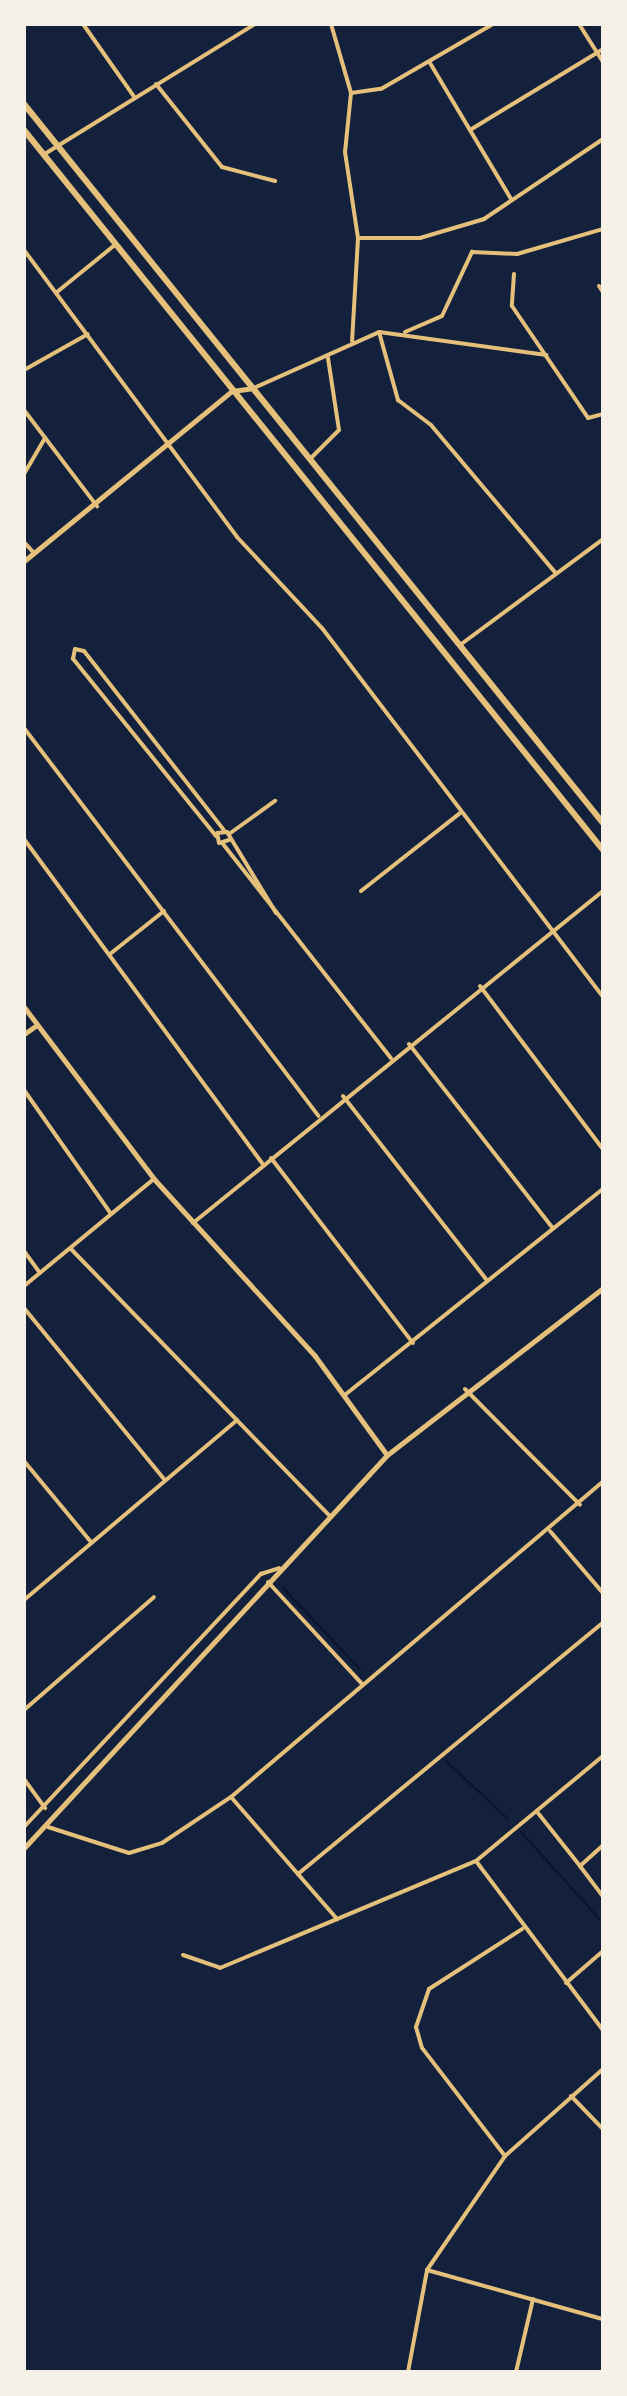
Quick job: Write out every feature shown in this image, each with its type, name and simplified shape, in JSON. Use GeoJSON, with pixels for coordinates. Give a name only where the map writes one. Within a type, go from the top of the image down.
{"type":"FeatureCollection","features":[{"type":"Feature","properties":{"kind":"main road"},"geometry":{"type":"LineString","coordinates":[[24,104],[603,823]]}},
{"type":"Feature","properties":{"kind":"main road"},"geometry":{"type":"LineString","coordinates":[[24,130],[603,850]]}},
{"type":"Feature","properties":{"kind":"street"},"geometry":{"type":"LineString","coordinates":[[83,24],[135,98]]}},
{"type":"Feature","properties":{"kind":"street"},"geometry":{"type":"LineString","coordinates":[[43,155],[255,24]]}},
{"type":"Feature","properties":{"kind":"street"},"geometry":{"type":"LineString","coordinates":[[331,24],[351,93],[345,152],[358,238],[352,341]]}},
{"type":"Feature","properties":{"kind":"street"},"geometry":{"type":"LineString","coordinates":[[351,93],[381,89],[493,24]]}},
{"type":"Feature","properties":{"kind":"street"},"geometry":{"type":"LineString","coordinates":[[579,24],[603,62]]}},
{"type":"Feature","properties":{"kind":"street"},"geometry":{"type":"LineString","coordinates":[[470,130],[603,49]]}},
{"type":"Feature","properties":{"kind":"street"},"geometry":{"type":"LineString","coordinates":[[430,63],[511,199]]}},
{"type":"Feature","properties":{"kind":"street"},"geometry":{"type":"LineString","coordinates":[[156,84],[222,167],[275,181]]}},
{"type":"Feature","properties":{"kind":"street"},"geometry":{"type":"LineString","coordinates":[[358,238],[437,235],[484,219],[603,139]]}},
{"type":"Feature","properties":{"kind":"street"},"geometry":{"type":"LineString","coordinates":[[24,146],[32,140]]}},
{"type":"Feature","properties":{"kind":"street"},"geometry":{"type":"LineString","coordinates":[[402,333],[442,316],[472,252],[517,254],[603,229]]}},
{"type":"Feature","properties":{"kind":"street"},"geometry":{"type":"LineString","coordinates":[[57,292],[116,244]]}},
{"type":"Feature","properties":{"kind":"street"},"geometry":{"type":"LineString","coordinates":[[24,250],[258,564],[322,628],[603,997]]}},
{"type":"Feature","properties":{"kind":"street"},"geometry":{"type":"LineString","coordinates":[[514,274],[512,306],[588,418],[603,414]]}},
{"type":"Feature","properties":{"kind":"street"},"geometry":{"type":"LineString","coordinates":[[599,286],[603,292]]}},
{"type":"Feature","properties":{"kind":"street"},"geometry":{"type":"LineString","coordinates":[[379,332],[398,400],[431,425],[555,572]]}},
{"type":"Feature","properties":{"kind":"street"},"geometry":{"type":"LineString","coordinates":[[24,561],[97,506],[232,391],[254,388],[328,358],[352,341],[379,332],[402,333],[546,355]]}},
{"type":"Feature","properties":{"kind":"street"},"geometry":{"type":"LineString","coordinates":[[24,370],[88,334]]}},
{"type":"Feature","properties":{"kind":"street"},"geometry":{"type":"LineString","coordinates":[[310,459],[338,435],[328,358]]}},
{"type":"Feature","properties":{"kind":"street"},"geometry":{"type":"LineString","coordinates":[[24,410],[97,506]]}},
{"type":"Feature","properties":{"kind":"street"},"geometry":{"type":"LineString","coordinates":[[24,474],[45,438]]}},
{"type":"Feature","properties":{"kind":"street"},"geometry":{"type":"LineString","coordinates":[[460,645],[603,539]]}},
{"type":"Feature","properties":{"kind":"street"},"geometry":{"type":"LineString","coordinates":[[24,542],[34,553]]}},
{"type":"Feature","properties":{"kind":"street"},"geometry":{"type":"LineString","coordinates":[[276,913],[224,830],[84,651],[71,652],[276,913],[391,1058]]}},
{"type":"Feature","properties":{"kind":"street"},"geometry":{"type":"LineString","coordinates":[[24,728],[318,1116]]}},
{"type":"Feature","properties":{"kind":"street"},"geometry":{"type":"LineString","coordinates":[[223,844],[275,801]]}},
{"type":"Feature","properties":{"kind":"street"},"geometry":{"type":"LineString","coordinates":[[361,891],[460,813]]}},
{"type":"Feature","properties":{"kind":"street"},"geometry":{"type":"LineString","coordinates":[[216,836],[224,830]]}},
{"type":"Feature","properties":{"kind":"street"},"geometry":{"type":"LineString","coordinates":[[24,839],[262,1163]]}},
{"type":"Feature","properties":{"kind":"street"},"geometry":{"type":"LineString","coordinates":[[193,1223],[318,1116],[603,891]]}},
{"type":"Feature","properties":{"kind":"street"},"geometry":{"type":"LineString","coordinates":[[110,954],[164,911]]}},
{"type":"Feature","properties":{"kind":"street"},"geometry":{"type":"LineString","coordinates":[[480,986],[603,1149]]}},
{"type":"Feature","properties":{"kind":"street"},"geometry":{"type":"LineString","coordinates":[[24,1007],[154,1179],[346,1394],[387,1455]]}},
{"type":"Feature","properties":{"kind":"street"},"geometry":{"type":"LineString","coordinates":[[24,1034],[37,1025]]}},
{"type":"Feature","properties":{"kind":"street"},"geometry":{"type":"LineString","coordinates":[[409,1044],[553,1228]]}},
{"type":"Feature","properties":{"kind":"street"},"geometry":{"type":"LineString","coordinates":[[24,1090],[111,1214]]}},
{"type":"Feature","properties":{"kind":"street"},"geometry":{"type":"LineString","coordinates":[[343,1096],[487,1281]]}},
{"type":"Feature","properties":{"kind":"street"},"geometry":{"type":"LineString","coordinates":[[270,1157],[413,1343]]}},
{"type":"Feature","properties":{"kind":"street"},"geometry":{"type":"LineString","coordinates":[[24,1286],[154,1179]]}},
{"type":"Feature","properties":{"kind":"street"},"geometry":{"type":"LineString","coordinates":[[346,1394],[603,1189]]}},
{"type":"Feature","properties":{"kind":"street"},"geometry":{"type":"LineString","coordinates":[[71,1249],[329,1515]]}},
{"type":"Feature","properties":{"kind":"street"},"geometry":{"type":"LineString","coordinates":[[24,1251],[40,1273]]}},
{"type":"Feature","properties":{"kind":"street"},"geometry":{"type":"LineString","coordinates":[[24,1848],[48,1827],[279,1568],[387,1455],[465,1389],[603,1288]]}},
{"type":"Feature","properties":{"kind":"street"},"geometry":{"type":"LineString","coordinates":[[24,1308],[164,1479]]}},
{"type":"Feature","properties":{"kind":"street"},"geometry":{"type":"LineString","coordinates":[[465,1389],[580,1505]]}},
{"type":"Feature","properties":{"kind":"street"},"geometry":{"type":"LineString","coordinates":[[24,1600],[237,1420]]}},
{"type":"Feature","properties":{"kind":"street"},"geometry":{"type":"LineString","coordinates":[[24,1461],[91,1542]]}},
{"type":"Feature","properties":{"kind":"street"},"geometry":{"type":"LineString","coordinates":[[48,1827],[110,1850],[143,1852],[231,1797],[550,1531],[603,1482]]}},
{"type":"Feature","properties":{"kind":"street"},"geometry":{"type":"LineString","coordinates":[[550,1531],[603,1593]]}},
{"type":"Feature","properties":{"kind":"street"},"geometry":{"type":"LineString","coordinates":[[24,1827],[261,1574],[279,1568]]}},
{"type":"Feature","properties":{"kind":"street"},"geometry":{"type":"LineString","coordinates":[[268,1582],[363,1685]]}},
{"type":"Feature","properties":{"kind":"street"},"geometry":{"type":"LineString","coordinates":[[24,1710],[154,1597]]}},
{"type":"Feature","properties":{"kind":"street"},"geometry":{"type":"LineString","coordinates":[[298,1874],[603,1623]]}},
{"type":"Feature","properties":{"kind":"street"},"geometry":{"type":"LineString","coordinates":[[183,1955],[220,1968],[476,1861],[538,1813],[603,1756]]}},
{"type":"Feature","properties":{"kind":"street"},"geometry":{"type":"LineString","coordinates":[[24,1779],[45,1808]]}},
{"type":"Feature","properties":{"kind":"street"},"geometry":{"type":"LineString","coordinates":[[231,1797],[337,1919]]}},
{"type":"Feature","properties":{"kind":"street"},"geometry":{"type":"LineString","coordinates":[[538,1813],[603,1896]]}},
{"type":"Feature","properties":{"kind":"street"},"geometry":{"type":"LineString","coordinates":[[580,1866],[603,1845]]}},
{"type":"Feature","properties":{"kind":"street"},"geometry":{"type":"LineString","coordinates":[[476,1861],[522,1929],[603,2030]]}},
{"type":"Feature","properties":{"kind":"street"},"geometry":{"type":"LineString","coordinates":[[505,2156],[422,2048],[416,2027],[429,1989],[522,1929]]}},
{"type":"Feature","properties":{"kind":"street"},"geometry":{"type":"LineString","coordinates":[[566,1983],[603,1951]]}},
{"type":"Feature","properties":{"kind":"street"},"geometry":{"type":"LineString","coordinates":[[408,2372],[427,2270],[505,2156],[603,2069]]}},
{"type":"Feature","properties":{"kind":"street"},"geometry":{"type":"LineString","coordinates":[[571,2096],[603,2129]]}},
{"type":"Feature","properties":{"kind":"street"},"geometry":{"type":"LineString","coordinates":[[427,2270],[603,2319]]}},
{"type":"Feature","properties":{"kind":"street"},"geometry":{"type":"LineString","coordinates":[[516,2372],[533,2299]]}},
{"type":"Feature","properties":{"kind":"waterway"},"geometry":{"type":"LineString","coordinates":[[283,1588],[360,1669]]}},
{"type":"Feature","properties":{"kind":"waterway"},"geometry":{"type":"LineString","coordinates":[[446,1761],[508,1819]]}},
{"type":"Feature","properties":{"kind":"waterway"},"geometry":{"type":"LineString","coordinates":[[521,1832],[603,1923]]}}]}
